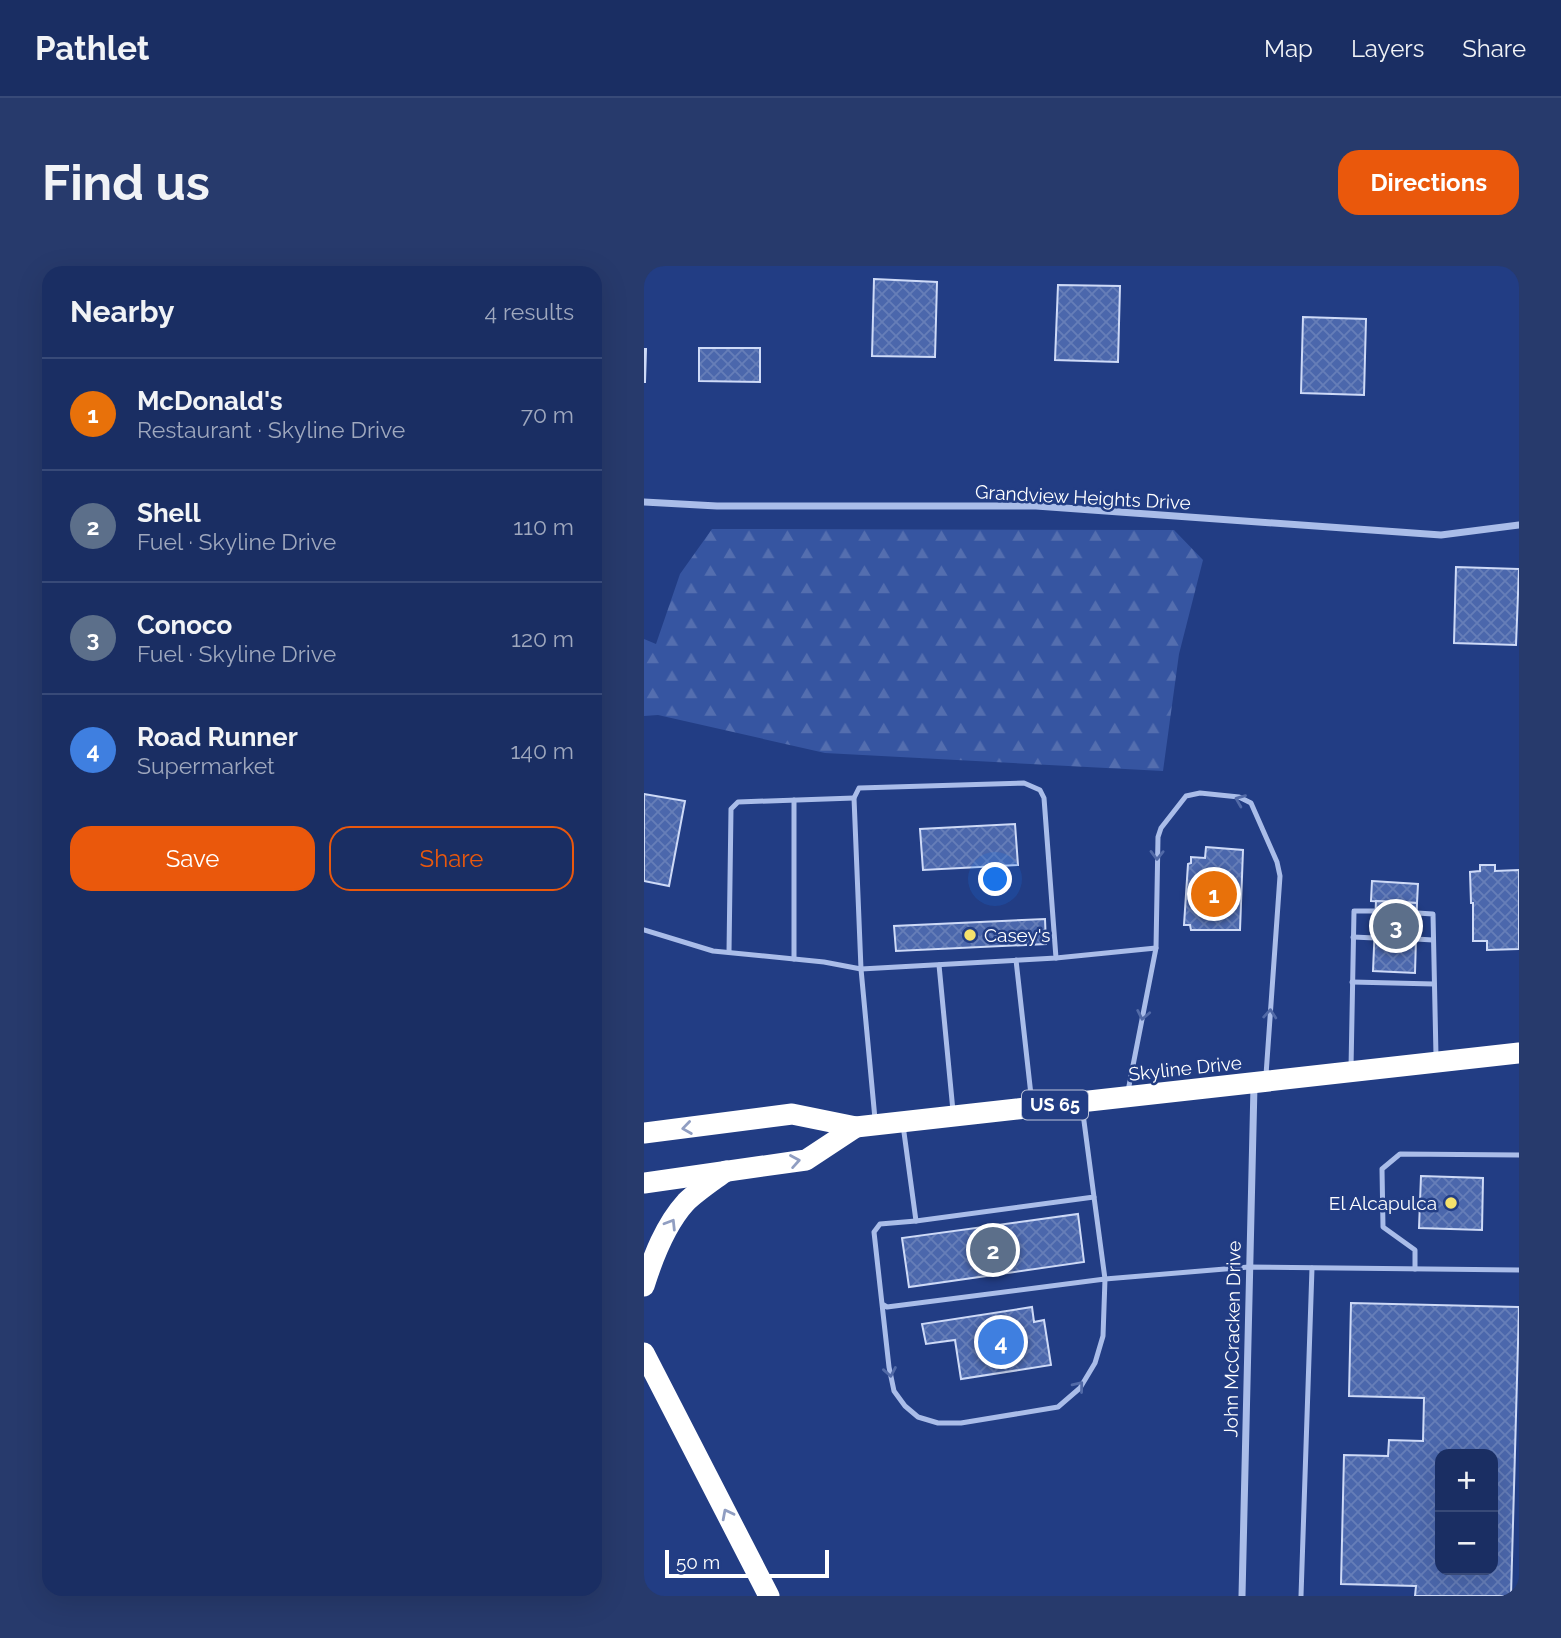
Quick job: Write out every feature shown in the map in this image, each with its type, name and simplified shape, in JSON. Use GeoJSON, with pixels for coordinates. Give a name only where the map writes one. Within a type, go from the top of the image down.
{"type":"FeatureCollection","features":[{"type":"Feature","properties":{"kind":"highway","name":"Skyline Drive"},"geometry":{"type":"LineString","coordinates":[[644,1133],[792,1114],[866,1126],[1519,1053]]}},
{"type":"Feature","properties":{"kind":"highway","name":"Skyline Drive"},"geometry":{"type":"LineString","coordinates":[[644,1183],[806,1160],[866,1126]]}},
{"type":"Feature","properties":{"kind":"highway","name":"US 65"},"geometry":{"type":"LineString","coordinates":[[644,1286],[657,1248],[677,1215],[692,1196],[728,1170]]}},
{"type":"Feature","properties":{"kind":"highway"},"geometry":{"type":"LineString","coordinates":[[644,1353],[769,1596]]}},
{"type":"Feature","properties":{"kind":"street","name":"Grandview Heights Drive"},"geometry":{"type":"LineString","coordinates":[[644,502],[717,506],[1036,506],[1441,535],[1519,525]]}},
{"type":"Feature","properties":{"kind":"street","name":"John McCracken Drive"},"geometry":{"type":"LineString","coordinates":[[1242,1596],[1250,1267],[1259,1082]]}},
{"type":"Feature","properties":{"kind":"lane"},"geometry":{"type":"LineString","coordinates":[[866,1126],[854,798],[859,788],[1024,783],[1040,790],[1044,798],[1056,958]]}},
{"type":"Feature","properties":{"kind":"lane"},"geometry":{"type":"LineString","coordinates":[[1127,1097],[1156,948],[1158,837],[1161,828],[1186,796],[1199,793],[1239,797],[1251,803],[1277,862],[1280,876],[1259,1082]]}},
{"type":"Feature","properties":{"kind":"lane"},"geometry":{"type":"LineString","coordinates":[[729,952],[731,809],[738,802],[854,798]]}},
{"type":"Feature","properties":{"kind":"lane"},"geometry":{"type":"LineString","coordinates":[[794,800],[794,959]]}},
{"type":"Feature","properties":{"kind":"lane"},"geometry":{"type":"LineString","coordinates":[[1350,1072],[1354,911],[1376,911]]}},
{"type":"Feature","properties":{"kind":"lane"},"geometry":{"type":"LineString","coordinates":[[1417,913],[1433,914],[1436,1062]]}},
{"type":"Feature","properties":{"kind":"lane"},"geometry":{"type":"LineString","coordinates":[[644,930],[713,951],[824,962],[861,969],[1016,961],[1156,948]]}},
{"type":"Feature","properties":{"kind":"lane"},"geometry":{"type":"LineString","coordinates":[[1353,937],[1375,938]]}},
{"type":"Feature","properties":{"kind":"lane"},"geometry":{"type":"LineString","coordinates":[[1416,939],[1433,940]]}},
{"type":"Feature","properties":{"kind":"lane"},"geometry":{"type":"LineString","coordinates":[[1016,961],[1032,1108]]}},
{"type":"Feature","properties":{"kind":"lane"},"geometry":{"type":"LineString","coordinates":[[939,965],[953,1117]]}},
{"type":"Feature","properties":{"kind":"lane"},"geometry":{"type":"LineString","coordinates":[[1352,982],[1434,984]]}},
{"type":"Feature","properties":{"kind":"lane"},"geometry":{"type":"LineString","coordinates":[[1082,1102],[1105,1279],[1103,1336],[1095,1363],[1080,1388],[1058,1407],[961,1423],[938,1423],[918,1417],[905,1406],[894,1391],[889,1367],[874,1232],[880,1224],[1094,1197]]}},
{"type":"Feature","properties":{"kind":"lane"},"geometry":{"type":"LineString","coordinates":[[902,1122],[916,1221]]}},
{"type":"Feature","properties":{"kind":"lane"},"geometry":{"type":"LineString","coordinates":[[1415,1269],[1415,1250],[1383,1227],[1382,1170],[1400,1154],[1519,1155]]}},
{"type":"Feature","properties":{"kind":"lane"},"geometry":{"type":"LineString","coordinates":[[882,1304],[887,1307],[1105,1279],[1250,1267],[1519,1270]]}},
{"type":"Feature","properties":{"kind":"lane"},"geometry":{"type":"LineString","coordinates":[[1301,1596],[1312,1268]]}},
{"type":"Feature","properties":{"kind":"green space"},"geometry":{"type":"Polygon","coordinates":[[[712,529],[1174,530],[1203,560],[1179,654],[1163,771],[825,753],[658,715],[644,716],[644,639],[656,644],[680,574],[712,529]]]}},
{"type":"Feature","properties":{"kind":"building"},"geometry":{"type":"Polygon","coordinates":[[[874,279],[937,282],[935,357],[872,356],[874,279]]]}},
{"type":"Feature","properties":{"kind":"building"},"geometry":{"type":"Polygon","coordinates":[[[1058,285],[1120,286],[1118,362],[1055,360],[1058,285]]]}},
{"type":"Feature","properties":{"kind":"building"},"geometry":{"type":"Polygon","coordinates":[[[1303,317],[1366,319],[1364,395],[1301,393],[1303,317]]]}},
{"type":"Feature","properties":{"kind":"building"},"geometry":{"type":"Polygon","coordinates":[[[699,348],[760,348],[760,382],[699,381],[699,348]]]}},
{"type":"Feature","properties":{"kind":"building"},"geometry":{"type":"Polygon","coordinates":[[[646,349],[645,382],[644,382],[646,349]]]}},
{"type":"Feature","properties":{"kind":"building"},"geometry":{"type":"Polygon","coordinates":[[[1456,567],[1519,569],[1516,645],[1454,643],[1456,567]]]}},
{"type":"Feature","properties":{"kind":"building"},"geometry":{"type":"Polygon","coordinates":[[[644,794],[685,801],[669,886],[644,881],[644,794]]]}},
{"type":"Feature","properties":{"kind":"building"},"geometry":{"type":"Polygon","coordinates":[[[1015,824],[1018,865],[923,870],[920,829],[1015,824]]]}},
{"type":"Feature","properties":{"kind":"building"},"geometry":{"type":"Polygon","coordinates":[[[1206,847],[1243,850],[1240,930],[1191,930],[1190,925],[1184,925],[1188,864],[1191,863],[1191,857],[1205,858],[1206,847]]]}},
{"type":"Feature","properties":{"kind":"building"},"geometry":{"type":"Polygon","coordinates":[[[1480,865],[1495,865],[1495,871],[1519,870],[1519,949],[1487,950],[1487,941],[1473,941],[1470,872],[1480,871],[1480,865]]]}},
{"type":"Feature","properties":{"kind":"building"},"geometry":{"type":"Polygon","coordinates":[[[1372,881],[1418,884],[1417,903],[1371,901],[1372,881]]]}},
{"type":"Feature","properties":{"kind":"building"},"geometry":{"type":"Polygon","coordinates":[[[1376,901],[1417,903],[1415,973],[1373,971],[1376,901]]]}},
{"type":"Feature","properties":{"kind":"building","name":"Casey's"},"geometry":{"type":"Polygon","coordinates":[[[1045,919],[1046,944],[896,951],[894,926],[1045,919]]]}},
{"type":"Feature","properties":{"kind":"building","name":"El Alcapulca"},"geometry":{"type":"Polygon","coordinates":[[[1421,1176],[1483,1178],[1482,1230],[1419,1228],[1421,1176]]]}},
{"type":"Feature","properties":{"kind":"building"},"geometry":{"type":"Polygon","coordinates":[[[1078,1214],[1084,1262],[909,1287],[902,1238],[1078,1214]]]}},
{"type":"Feature","properties":{"kind":"building"},"geometry":{"type":"Polygon","coordinates":[[[1351,1303],[1519,1307],[1511,1596],[1415,1596],[1416,1586],[1341,1584],[1344,1455],[1388,1456],[1389,1440],[1423,1441],[1424,1398],[1349,1396],[1351,1303]]]}},
{"type":"Feature","properties":{"kind":"building"},"geometry":{"type":"Polygon","coordinates":[[[1032,1307],[1034,1322],[1044,1320],[1051,1365],[961,1379],[955,1340],[926,1344],[922,1324],[1032,1307]]]}},
{"type":"Feature","properties":{"kind":"place","name":"McDonald's"},"geometry":{"type":"Point","coordinates":[1214,894]}},
{"type":"Feature","properties":{"kind":"place","name":"Conoco"},"geometry":{"type":"Point","coordinates":[1396,926]}},
{"type":"Feature","properties":{"kind":"place","name":"Casey's"},"geometry":{"type":"Point","coordinates":[970,935]}},
{"type":"Feature","properties":{"kind":"place","name":"El Alcapulca"},"geometry":{"type":"Point","coordinates":[1451,1203]}},
{"type":"Feature","properties":{"kind":"place","name":"Shell"},"geometry":{"type":"Point","coordinates":[993,1250]}},
{"type":"Feature","properties":{"kind":"place","name":"Road Runner"},"geometry":{"type":"Point","coordinates":[1001,1342]}}]}
